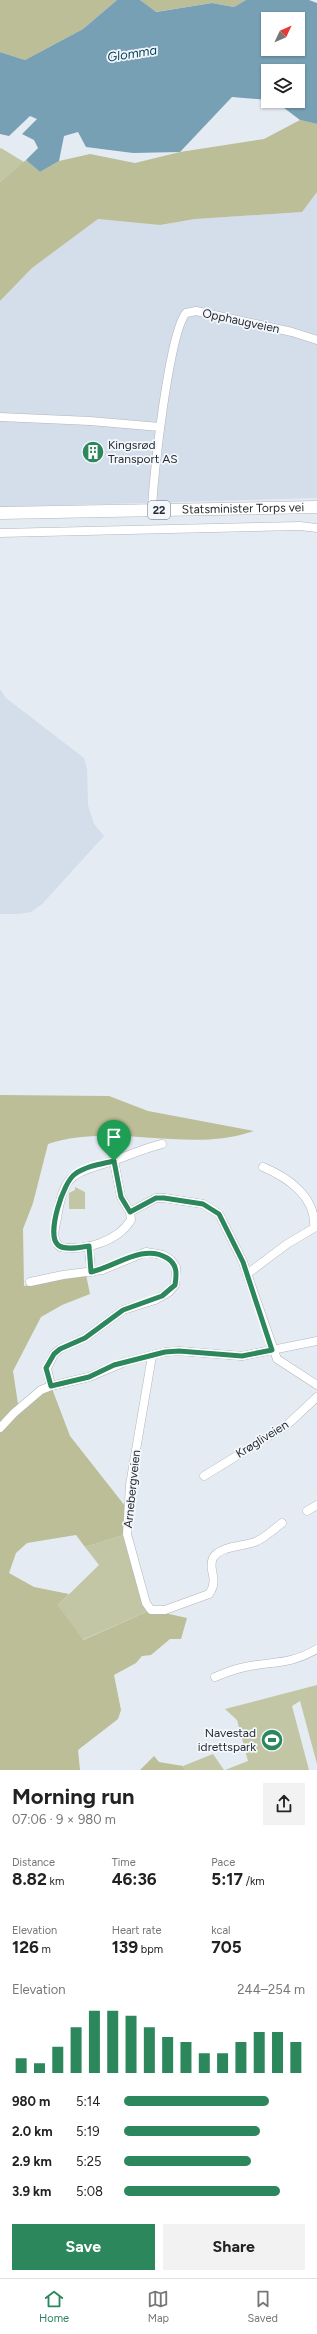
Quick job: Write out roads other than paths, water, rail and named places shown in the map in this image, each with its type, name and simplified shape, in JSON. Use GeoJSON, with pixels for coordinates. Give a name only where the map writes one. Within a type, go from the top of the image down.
{"type":"FeatureCollection","features":[{"type":"Feature","properties":{"kind":"highway","name":"Statsminister Torps vei"},"geometry":{"type":"LineString","coordinates":[[0,513],[317,507]]}},
{"type":"Feature","properties":{"kind":"street","name":"Opphaugveien"},"geometry":{"type":"LineString","coordinates":[[152,510],[160,427],[177,330],[186,313],[190,311],[201,312],[292,332],[317,340]]}},
{"type":"Feature","properties":{"kind":"street"},"geometry":{"type":"LineString","coordinates":[[0,417],[90,421],[160,427]]}},
{"type":"Feature","properties":{"kind":"street"},"geometry":{"type":"LineString","coordinates":[[0,533],[300,526],[317,528]]}},
{"type":"Feature","properties":{"kind":"street"},"geometry":{"type":"LineString","coordinates":[[114,1161],[121,1197],[130,1212],[131,1220],[126,1227],[97,1245],[66,1248],[60,1247],[54,1236],[59,1202],[63,1190],[75,1174],[114,1161],[138,1150],[162,1144]]}},
{"type":"Feature","properties":{"kind":"street"},"geometry":{"type":"LineString","coordinates":[[247,1274],[287,1244],[314,1228],[316,1222],[314,1209],[299,1189],[278,1174],[263,1167]]}},
{"type":"Feature","properties":{"kind":"street"},"geometry":{"type":"LineString","coordinates":[[130,1212],[156,1198],[203,1204],[213,1209],[225,1222],[247,1274],[272,1350],[282,1365],[317,1385]]}},
{"type":"Feature","properties":{"kind":"street"},"geometry":{"type":"LineString","coordinates":[[89,1246],[91,1272]]}},
{"type":"Feature","properties":{"kind":"street"},"geometry":{"type":"LineString","coordinates":[[30,1282],[63,1275],[102,1270],[139,1254],[155,1252],[171,1260],[176,1267],[177,1276],[175,1285],[162,1296],[123,1310],[85,1338],[54,1354],[46,1368],[51,1386]]}},
{"type":"Feature","properties":{"kind":"street"},"geometry":{"type":"LineString","coordinates":[[0,1428],[29,1399],[51,1386],[89,1377],[114,1365],[179,1351],[242,1356],[317,1341]]}},
{"type":"Feature","properties":{"kind":"street","name":"Arnebergveien"},"geometry":{"type":"LineString","coordinates":[[152,1356],[130,1485],[127,1534],[146,1603],[151,1610],[165,1610],[209,1594],[215,1582],[212,1563],[214,1557],[223,1550],[257,1541],[282,1523]]}},
{"type":"Feature","properties":{"kind":"street","name":"Krøgliveien"},"geometry":{"type":"LineString","coordinates":[[204,1476],[287,1425],[317,1397]]}},
{"type":"Feature","properties":{"kind":"street"},"geometry":{"type":"LineString","coordinates":[[307,1511],[317,1505]]}},
{"type":"Feature","properties":{"kind":"street"},"geometry":{"type":"LineString","coordinates":[[215,1677],[244,1667],[290,1661],[317,1649]]}},
{"type":"Feature","properties":{"kind":"water","name":"Glomma"},"geometry":{"type":"Polygon","coordinates":[[[117,0],[140,0],[156,12],[212,3],[234,7],[246,0],[309,0],[317,3],[317,124],[300,120],[284,108],[305,108],[305,64],[261,64],[261,99],[232,97],[180,152],[133,153],[86,147],[78,132],[64,136],[59,161],[40,172],[26,160],[38,148],[34,140],[22,134],[37,119],[30,116],[9,136],[0,134],[0,52],[25,60],[83,29],[117,0]]]}},
{"type":"Feature","properties":{"kind":"place","name":"Kingsrød Transport AS"},"geometry":{"type":"Point","coordinates":[93,452]}},
{"type":"Feature","properties":{"kind":"place","name":"Navestad idrettspark"},"geometry":{"type":"Point","coordinates":[272,1740]}}]}
